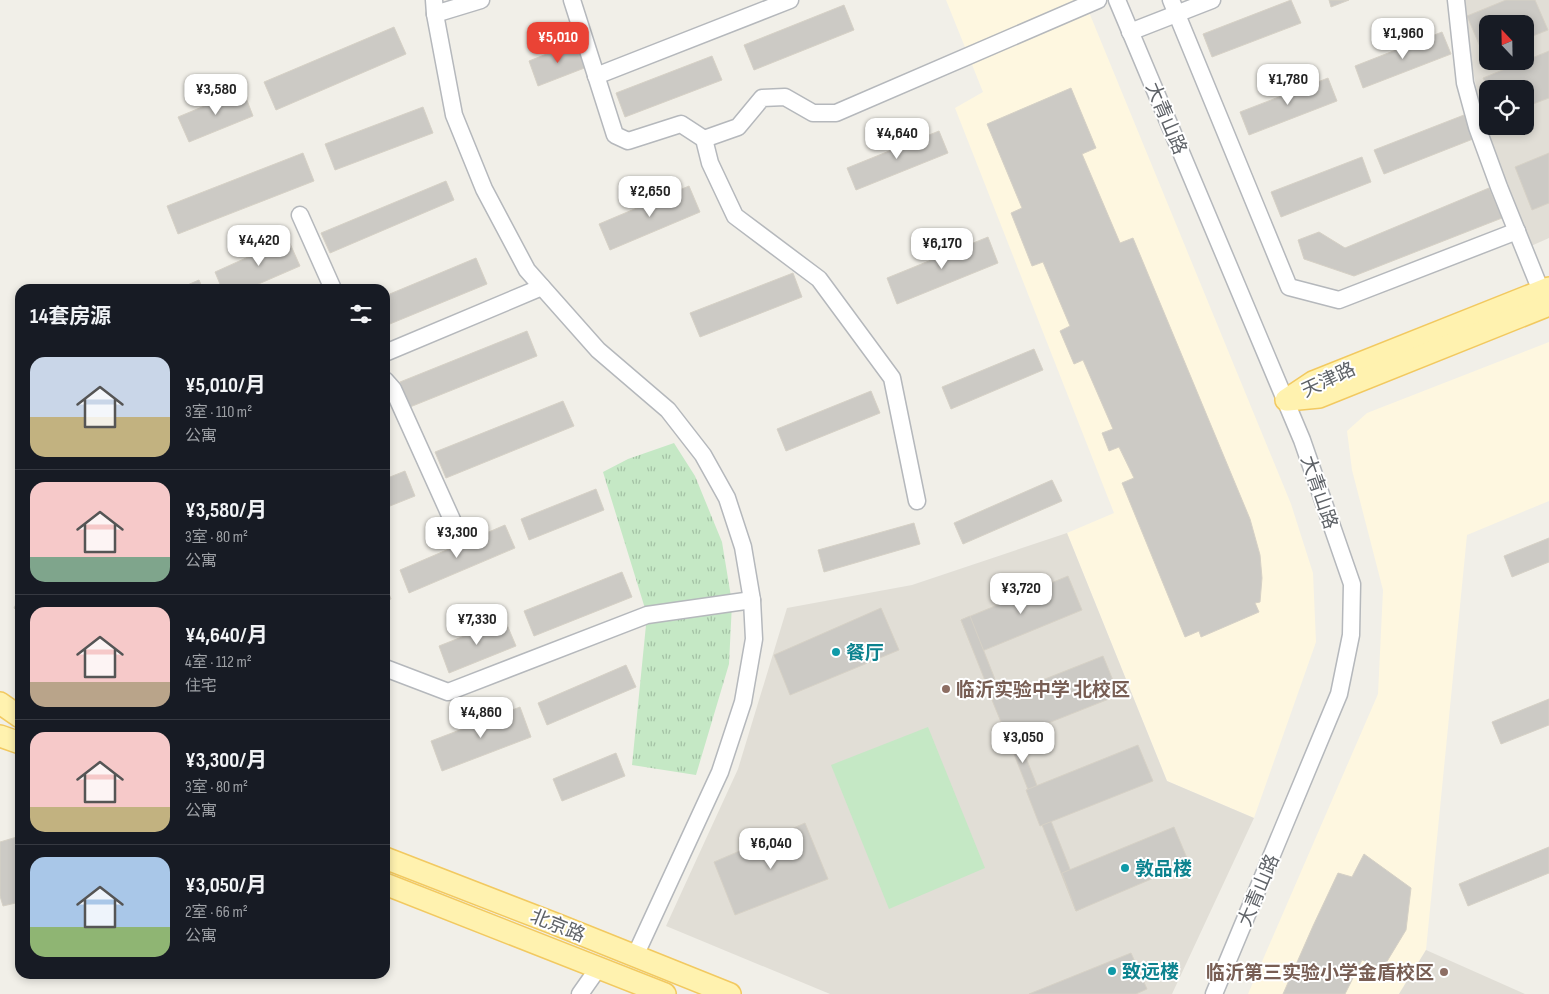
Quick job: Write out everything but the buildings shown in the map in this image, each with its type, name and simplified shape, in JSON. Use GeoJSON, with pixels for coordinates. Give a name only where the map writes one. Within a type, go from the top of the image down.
{"type":"FeatureCollection","features":[{"type":"Feature","properties":{"kind":"main road","name":"天津路"},"geometry":{"type":"LineString","coordinates":[[1286,400],[1319,397],[1546,294]]}},
{"type":"Feature","properties":{"kind":"main road"},"geometry":{"type":"LineString","coordinates":[[0,703],[15,714]]}},
{"type":"Feature","properties":{"kind":"main road"},"geometry":{"type":"LineString","coordinates":[[0,710],[15,715]]}},
{"type":"Feature","properties":{"kind":"main road"},"geometry":{"type":"LineString","coordinates":[[0,736],[15,741]]}},
{"type":"Feature","properties":{"kind":"main road"},"geometry":{"type":"LineString","coordinates":[[0,741],[15,742]]}},
{"type":"Feature","properties":{"kind":"main road","name":"北京路"},"geometry":{"type":"LineString","coordinates":[[390,860],[730,994]]}},
{"type":"Feature","properties":{"kind":"main road","name":"北京路"},"geometry":{"type":"LineString","coordinates":[[390,886],[666,994]]}},
{"type":"Feature","properties":{"kind":"street"},"geometry":{"type":"LineString","coordinates":[[481,0],[434,7],[454,115],[484,189],[527,270],[598,350],[668,410],[703,455],[727,498],[743,547],[752,600],[754,639],[743,702],[720,772],[634,956]]}},
{"type":"Feature","properties":{"kind":"street"},"geometry":{"type":"LineString","coordinates":[[572,0],[615,135],[628,141],[681,124],[704,139],[710,163],[735,216],[819,278],[892,378],[917,501]]}},
{"type":"Feature","properties":{"kind":"street"},"geometry":{"type":"LineString","coordinates":[[596,76],[790,0]]}},
{"type":"Feature","properties":{"kind":"street"},"geometry":{"type":"LineString","coordinates":[[704,139],[738,127],[762,98],[784,97],[813,113],[836,113],[1098,0]]}},
{"type":"Feature","properties":{"kind":"street","name":"大青山路"},"geometry":{"type":"LineString","coordinates":[[1117,0],[1286,400],[1302,440],[1352,584],[1351,635],[1339,694],[1214,994]]}},
{"type":"Feature","properties":{"kind":"street"},"geometry":{"type":"LineString","coordinates":[[1130,32],[1174,7],[1212,0]]}},
{"type":"Feature","properties":{"kind":"street"},"geometry":{"type":"LineString","coordinates":[[1456,0],[1465,83],[1477,126],[1517,231],[1546,294]]}},
{"type":"Feature","properties":{"kind":"street"},"geometry":{"type":"LineString","coordinates":[[1174,7],[1289,287],[1338,300],[1517,231]]}},
{"type":"Feature","properties":{"kind":"street"},"geometry":{"type":"LineString","coordinates":[[300,215],[331,284]]}},
{"type":"Feature","properties":{"kind":"street"},"geometry":{"type":"LineString","coordinates":[[390,351],[542,287]]}},
{"type":"Feature","properties":{"kind":"street"},"geometry":{"type":"LineString","coordinates":[[390,386],[458,533]]}},
{"type":"Feature","properties":{"kind":"street"},"geometry":{"type":"LineString","coordinates":[[390,670],[448,692],[647,615],[752,600]]}},
{"type":"Feature","properties":{"kind":"street"},"geometry":{"type":"LineString","coordinates":[[580,994],[599,967]]}},
{"type":"Feature","properties":{"kind":"shaded area"},"geometry":{"type":"Polygon","coordinates":[[[946,0],[1084,0],[1291,504],[1313,573],[1316,642],[1254,818],[1167,781],[1067,533],[1114,513],[955,108],[983,92],[946,0]]]}},
{"type":"Feature","properties":{"kind":"shaded area"},"geometry":{"type":"Polygon","coordinates":[[[1465,0],[1549,0],[1549,238],[1531,246],[1485,135],[1534,135],[1534,80],[1479,80],[1479,102],[1465,28],[1465,0]]]}},
{"type":"Feature","properties":{"kind":"shaded area"},"geometry":{"type":"Polygon","coordinates":[[[1549,342],[1549,501],[1467,535],[1426,950],[1399,994],[1248,994],[1378,694],[1383,590],[1352,470],[1347,431],[1367,413],[1549,342]]]}},
{"type":"Feature","properties":{"kind":"shaded area","name":"临沂实验中学 北校区"},"geometry":{"type":"Polygon","coordinates":[[[1067,533],[1167,781],[1254,818],[1172,994],[830,994],[666,926],[738,769],[787,608],[912,585],[1067,533]]]}},
{"type":"Feature","properties":{"kind":"shaded area","name":"临沂第三实验小学金盾校区"},"geometry":{"type":"Polygon","coordinates":[[[1426,950],[1525,994],[1399,994],[1426,950]]]}},
{"type":"Feature","properties":{"kind":"green space"},"geometry":{"type":"Polygon","coordinates":[[[674,443],[695,476],[722,542],[732,603],[729,664],[696,775],[632,765],[647,615],[603,472],[628,459],[674,443]]]}},
{"type":"Feature","properties":{"kind":"green space"},"geometry":{"type":"Polygon","coordinates":[[[928,727],[985,868],[889,909],[831,765],[928,727]]]}},
{"type":"Feature","properties":{"kind":"place","name":"餐厅"},"geometry":{"type":"Point","coordinates":[836,652]}},
{"type":"Feature","properties":{"kind":"place","name":"临沂实验中学 北校区"},"geometry":{"type":"Point","coordinates":[946,689]}},
{"type":"Feature","properties":{"kind":"place","name":"敦品楼"},"geometry":{"type":"Point","coordinates":[1125,868]}},
{"type":"Feature","properties":{"kind":"place","name":"致远楼"},"geometry":{"type":"Point","coordinates":[1112,971]}},
{"type":"Feature","properties":{"kind":"place","name":"临沂第三实验小学金盾校区"},"geometry":{"type":"Point","coordinates":[1444,972]}}]}
